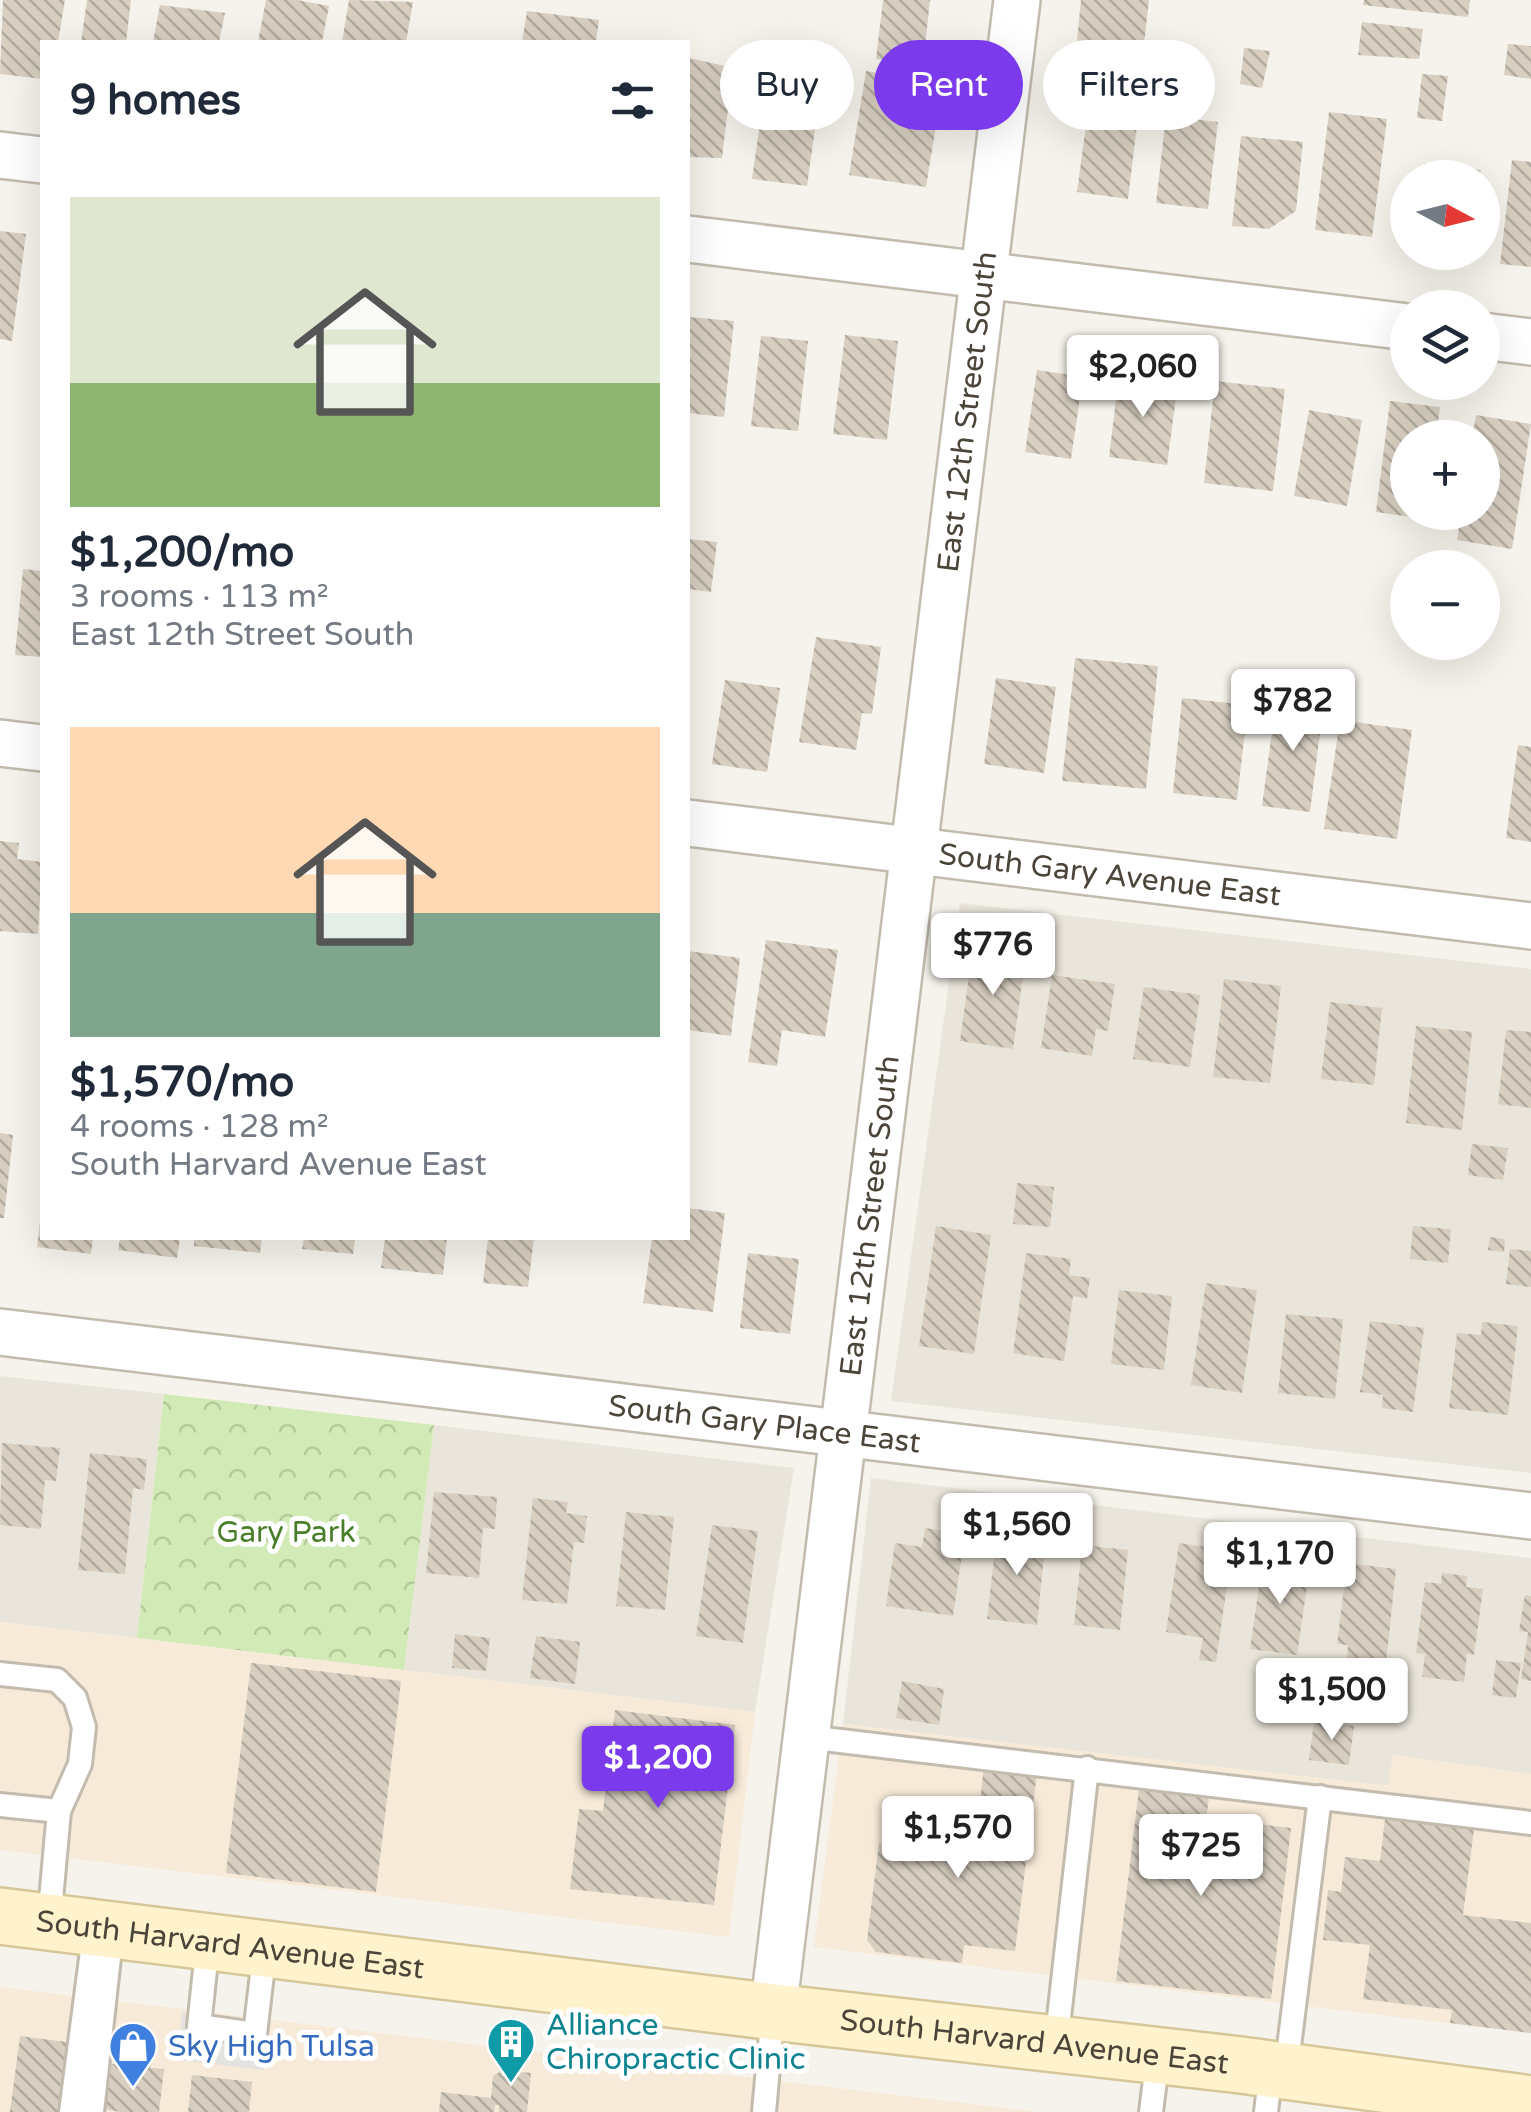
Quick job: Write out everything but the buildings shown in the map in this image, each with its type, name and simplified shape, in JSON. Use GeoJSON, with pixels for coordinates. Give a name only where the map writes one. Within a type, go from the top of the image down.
{"type":"FeatureCollection","features":[{"type":"Feature","properties":{"kind":"main road","name":"South Harvard Avenue East"},"geometry":{"type":"LineString","coordinates":[[64,1924],[1158,2056],[1299,2085],[1531,2104]]}},
{"type":"Feature","properties":{"kind":"street","name":"East 12th Street South"},"geometry":{"type":"LineString","coordinates":[[774,2012],[1016,0]]}},
{"type":"Feature","properties":{"kind":"street"},"geometry":{"type":"LineString","coordinates":[[0,155],[40,160]]}},
{"type":"Feature","properties":{"kind":"street"},"geometry":{"type":"LineString","coordinates":[[690,239],[1390,325]]}},
{"type":"Feature","properties":{"kind":"street"},"geometry":{"type":"LineString","coordinates":[[1500,338],[1531,342]]}},
{"type":"Feature","properties":{"kind":"street"},"geometry":{"type":"LineString","coordinates":[[0,744],[40,748]]}},
{"type":"Feature","properties":{"kind":"street","name":"South Gary Avenue East"},"geometry":{"type":"LineString","coordinates":[[690,822],[1531,926]]}},
{"type":"Feature","properties":{"kind":"street","name":"South Gary Place East"},"geometry":{"type":"LineString","coordinates":[[0,1332],[1531,1516]]}},
{"type":"Feature","properties":{"kind":"lane"},"geometry":{"type":"LineString","coordinates":[[0,1674],[57,1680],[75,1698],[84,1728],[80,1764],[59,1811],[71,2112]]}},
{"type":"Feature","properties":{"kind":"lane"},"geometry":{"type":"LineString","coordinates":[[806,1737],[1531,1823]]}},
{"type":"Feature","properties":{"kind":"lane"},"geometry":{"type":"LineString","coordinates":[[1056,2044],[1087,1768]]}},
{"type":"Feature","properties":{"kind":"lane"},"geometry":{"type":"LineString","coordinates":[[1299,2085],[1320,1797]]}},
{"type":"Feature","properties":{"kind":"lane"},"geometry":{"type":"LineString","coordinates":[[0,1805],[59,1811]]}},
{"type":"Feature","properties":{"kind":"lane"},"geometry":{"type":"LineString","coordinates":[[64,1924],[92,2112]]}},
{"type":"Feature","properties":{"kind":"lane"},"geometry":{"type":"LineString","coordinates":[[208,1942],[198,2026],[256,2034],[265,1949]]}},
{"type":"Feature","properties":{"kind":"lane"},"geometry":{"type":"LineString","coordinates":[[764,2112],[774,2012]]}},
{"type":"Feature","properties":{"kind":"lane"},"geometry":{"type":"LineString","coordinates":[[1151,2112],[1158,2056]]}},
{"type":"Feature","properties":{"kind":"shaded area"},"geometry":{"type":"Polygon","coordinates":[[[960,903],[1531,969],[1531,1473],[891,1401],[960,903]]]}},
{"type":"Feature","properties":{"kind":"shaded area"},"geometry":{"type":"Polygon","coordinates":[[[0,1376],[164,1394],[137,1638],[0,1622],[0,1376]]]}},
{"type":"Feature","properties":{"kind":"shaded area"},"geometry":{"type":"Polygon","coordinates":[[[434,1425],[794,1468],[755,1712],[404,1670],[434,1425]]]}},
{"type":"Feature","properties":{"kind":"shaded area"},"geometry":{"type":"Polygon","coordinates":[[[871,1478],[1531,1558],[1531,1774],[1393,1755],[1389,1786],[843,1724],[871,1478]]]}},
{"type":"Feature","properties":{"kind":"shaded area"},"geometry":{"type":"Polygon","coordinates":[[[0,1622],[755,1712],[729,1937],[0,1850],[0,1622]]]}},
{"type":"Feature","properties":{"kind":"shaded area"},"geometry":{"type":"Polygon","coordinates":[[[843,1724],[1388,1786],[1393,1755],[1531,1774],[1531,2033],[814,1947],[843,1724]]]}},
{"type":"Feature","properties":{"kind":"shaded area"},"geometry":{"type":"Polygon","coordinates":[[[0,1987],[711,2073],[1038,2112],[0,2112],[0,1987]]]}},
{"type":"Feature","properties":{"kind":"shaded area"},"geometry":{"type":"Polygon","coordinates":[[[182,2013],[270,2023],[264,2070],[177,2060],[182,2013]]]}},
{"type":"Feature","properties":{"kind":"green space","name":"Gary Park"},"geometry":{"type":"Polygon","coordinates":[[[164,1394],[434,1425],[404,1670],[137,1638],[164,1394]]]}},
{"type":"Feature","properties":{"kind":"place","name":"Alliance Chiropractic Clinic"},"geometry":{"type":"Point","coordinates":[511,2084]}},
{"type":"Feature","properties":{"kind":"place","name":"Sky High Tulsa"},"geometry":{"type":"Point","coordinates":[133,2088]}}]}
